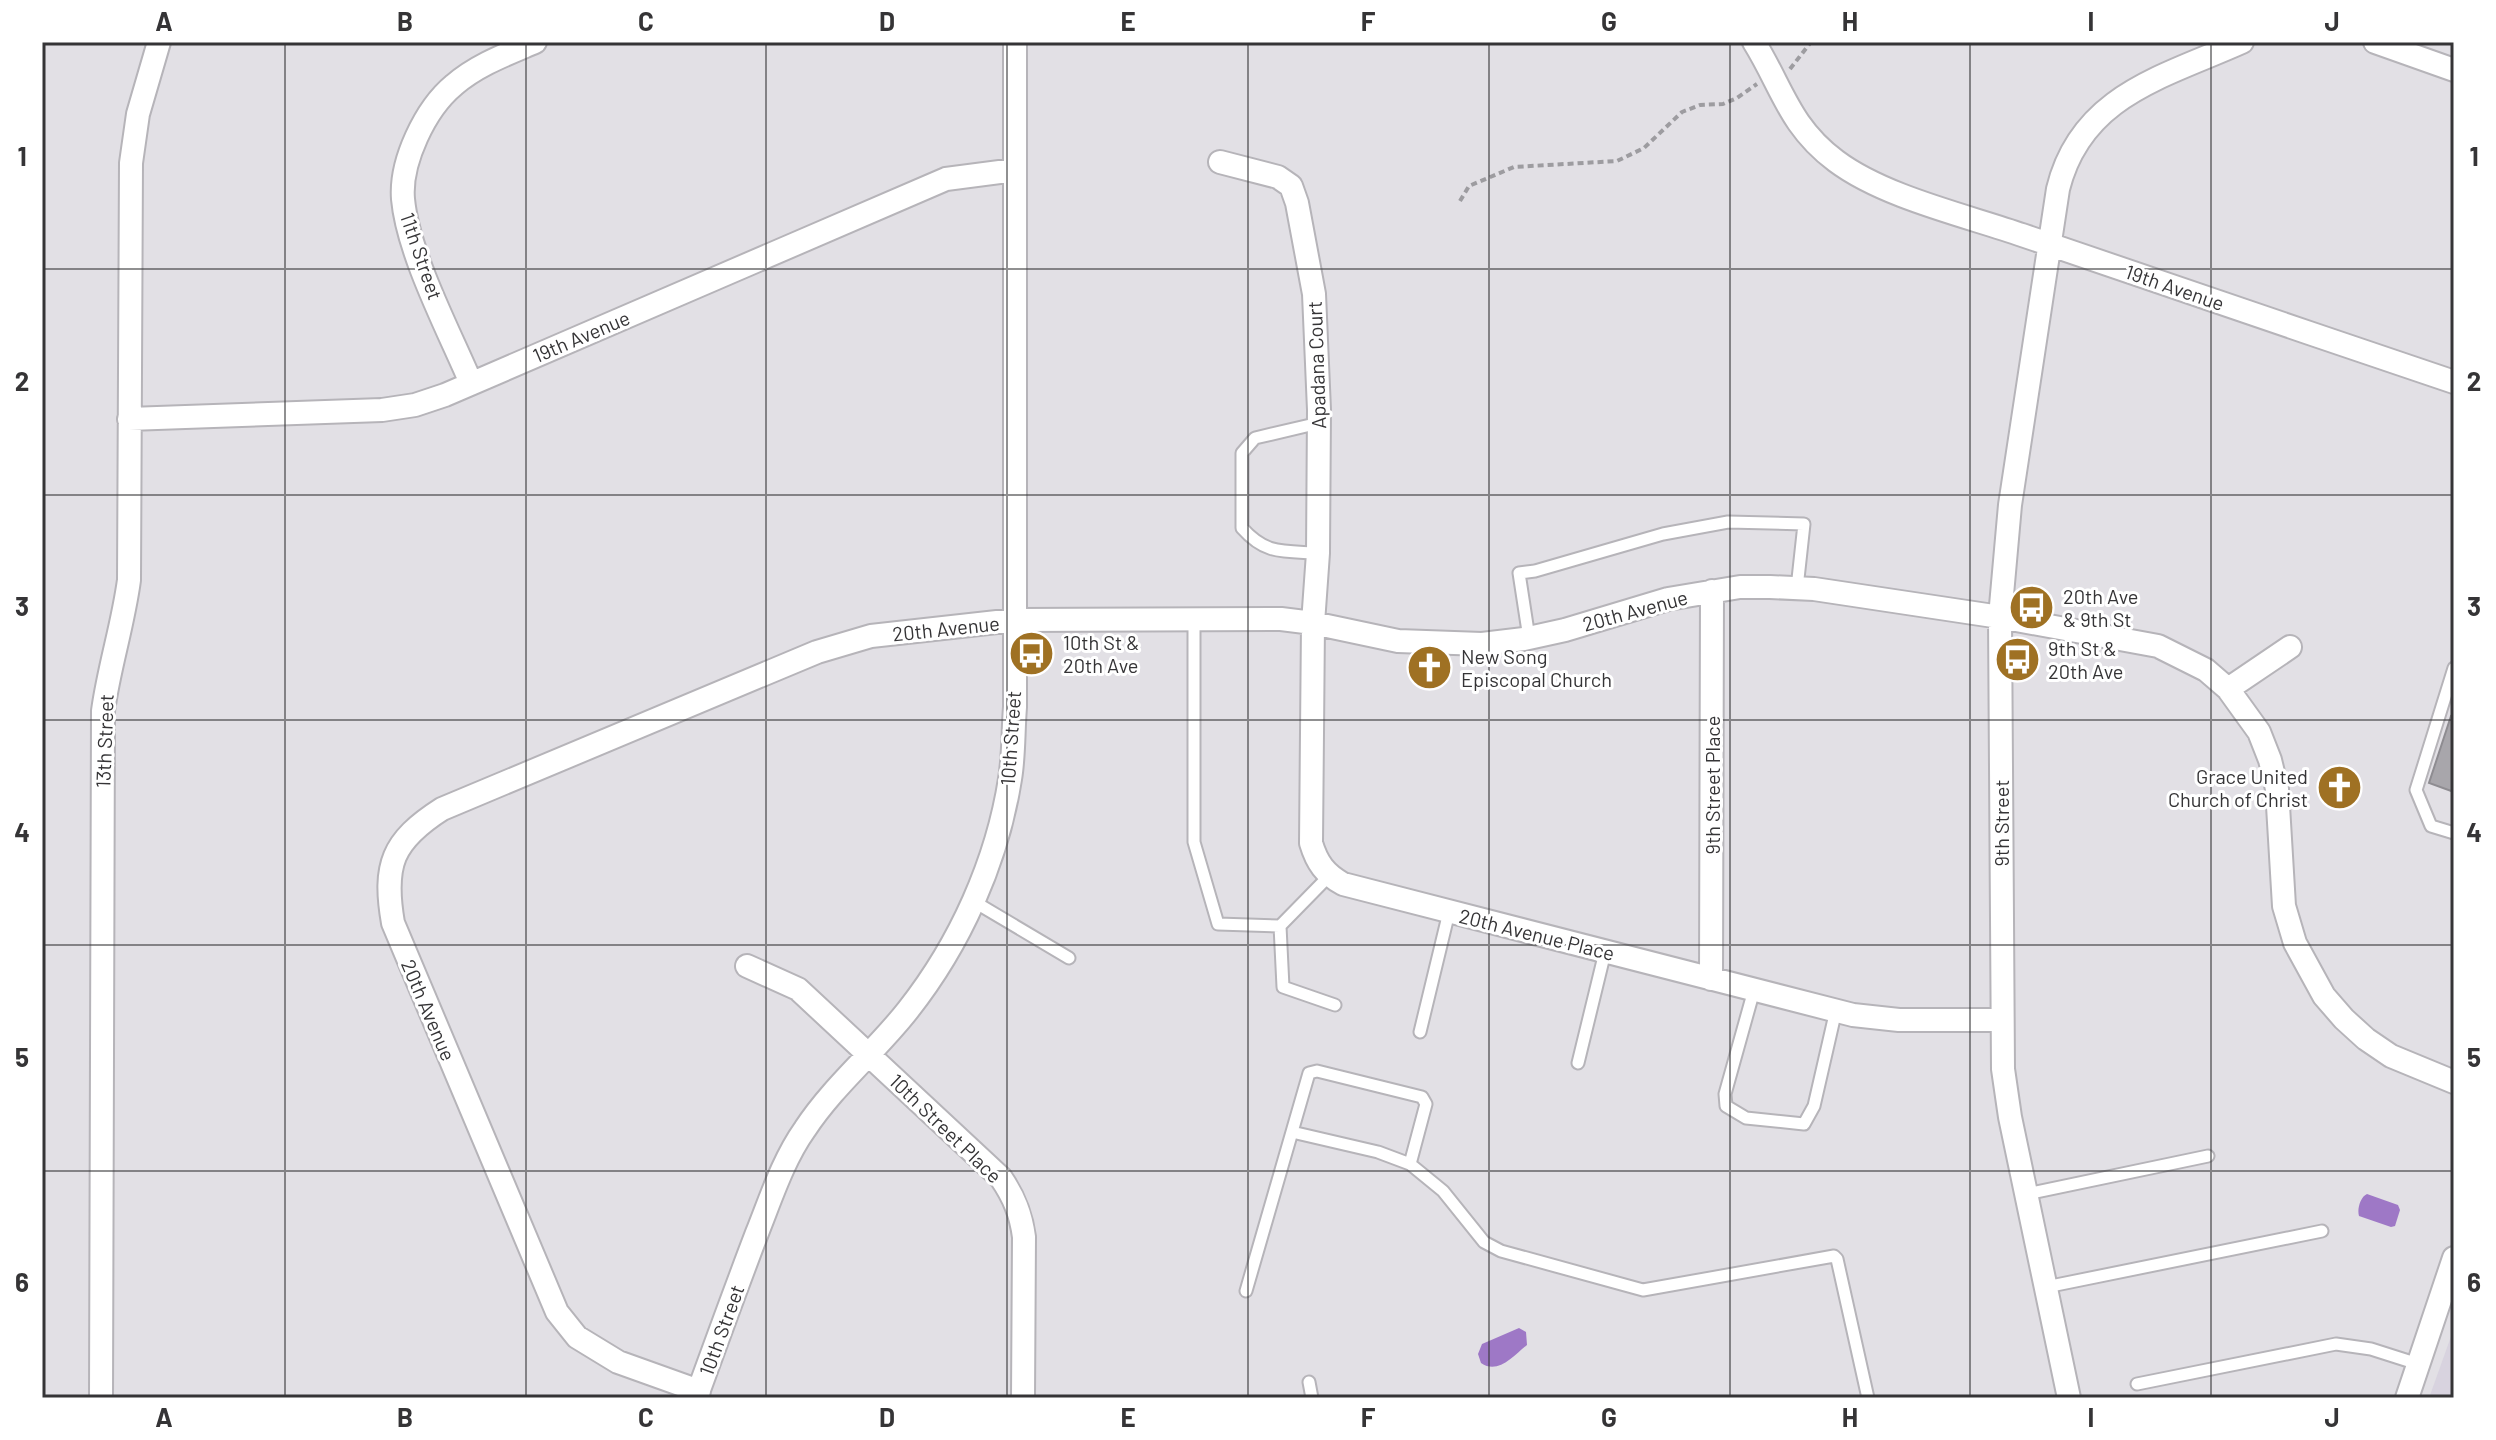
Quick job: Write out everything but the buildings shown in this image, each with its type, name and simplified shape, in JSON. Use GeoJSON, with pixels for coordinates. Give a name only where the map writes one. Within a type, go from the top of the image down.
{"type":"FeatureCollection","features":[{"type":"Feature","properties":{"kind":"street","name":"13th Street"},"geometry":{"type":"LineString","coordinates":[[101,1398],[103,711],[129,580],[131,163],[138,114],[159,42]]}},
{"type":"Feature","properties":{"kind":"street","name":"11th Street"},"geometry":{"type":"LineString","coordinates":[[471,383],[418,258],[403,198],[406,172],[413,146],[428,113],[453,86],[479,67],[535,42]]}},
{"type":"Feature","properties":{"kind":"street","name":"10th Street"},"geometry":{"type":"LineString","coordinates":[[697,1394],[790,1152],[805,1128],[907,1012],[948,954],[973,901],[994,844],[1010,779],[1015,707],[1015,42]]}},
{"type":"Feature","properties":{"kind":"street","name":"19th Avenue"},"geometry":{"type":"LineString","coordinates":[[1754,42],[1791,114],[1811,140],[1835,161],[1857,174],[1897,192],[2049,245],[2454,382]]}},
{"type":"Feature","properties":{"kind":"street","name":"9th Street"},"geometry":{"type":"LineString","coordinates":[[2069,1398],[2010,1117],[2003,1069],[2000,617],[2010,505],[2049,245],[2063,170],[2072,149],[2087,126],[2126,94],[2242,42]]}},
{"type":"Feature","properties":{"kind":"street"},"geometry":{"type":"LineString","coordinates":[[2375,42],[2454,70]]}},
{"type":"Feature","properties":{"kind":"street","name":"Apadana Court"},"geometry":{"type":"LineString","coordinates":[[1220,162],[1278,177],[1291,186],[1297,203],[1314,294],[1318,340],[1318,553],[1313,623]]}},
{"type":"Feature","properties":{"kind":"street","name":"19th Avenue"},"geometry":{"type":"LineString","coordinates":[[129,419],[382,410],[415,405],[946,179],[1015,170]]}},
{"type":"Feature","properties":{"kind":"street","name":"20th Avenue"},"geometry":{"type":"LineString","coordinates":[[697,1394],[618,1362],[577,1337],[557,1312],[393,923],[387,891],[394,856],[419,824],[442,809],[817,652],[871,636],[1015,620],[1281,619],[1398,641],[1439,645],[1482,644],[1529,638],[1668,599],[1740,587],[1797,588],[2000,617],[2158,646],[2206,670],[2228,689],[2259,732],[2277,789],[2284,906],[2295,943],[2307,970],[2324,996],[2366,1039],[2391,1056],[2454,1082]]}},
{"type":"Feature","properties":{"kind":"street","name":"9th Street Place"},"geometry":{"type":"LineString","coordinates":[[1711,979],[1712,591]]}},
{"type":"Feature","properties":{"kind":"street"},"geometry":{"type":"LineString","coordinates":[[1313,623],[1311,843],[1316,859],[1329,876]]}},
{"type":"Feature","properties":{"kind":"street"},"geometry":{"type":"LineString","coordinates":[[2228,689],[2290,647]]}},
{"type":"Feature","properties":{"kind":"street","name":"20th Avenue Place"},"geometry":{"type":"LineString","coordinates":[[1329,876],[1343,884],[1836,1010],[1899,1020],[2001,1020]]}},
{"type":"Feature","properties":{"kind":"street","name":"10th Street Place"},"geometry":{"type":"LineString","coordinates":[[747,966],[798,989],[1001,1178],[1013,1196],[1022,1219],[1024,1237],[1023,1398]]}},
{"type":"Feature","properties":{"kind":"street"},"geometry":{"type":"LineString","coordinates":[[2407,1398],[2418,1364],[2448,1296],[2454,1258]]}},
{"type":"Feature","properties":{"kind":"lane"},"geometry":{"type":"LineString","coordinates":[[1318,553],[1284,552],[1257,545],[1242,528],[1242,453],[1255,438],[1319,423]]}},
{"type":"Feature","properties":{"kind":"lane"},"geometry":{"type":"LineString","coordinates":[[1529,638],[1519,573],[1663,534],[1728,522],[1804,524],[1797,588]]}},
{"type":"Feature","properties":{"kind":"lane"},"geometry":{"type":"LineString","coordinates":[[1194,618],[1194,842],[1218,924],[1280,926]]}},
{"type":"Feature","properties":{"kind":"lane"},"geometry":{"type":"LineString","coordinates":[[2454,668],[2416,790],[2431,826],[2454,833]]}},
{"type":"Feature","properties":{"kind":"lane"},"geometry":{"type":"LineString","coordinates":[[1329,876],[1280,926],[1283,987],[1335,1005]]}},
{"type":"Feature","properties":{"kind":"lane"},"geometry":{"type":"LineString","coordinates":[[973,901],[1069,958]]}},
{"type":"Feature","properties":{"kind":"lane"},"geometry":{"type":"LineString","coordinates":[[1420,1032],[1449,912]]}},
{"type":"Feature","properties":{"kind":"lane"},"geometry":{"type":"LineString","coordinates":[[1578,1063],[1605,952]]}},
{"type":"Feature","properties":{"kind":"lane"},"geometry":{"type":"LineString","coordinates":[[1754,990],[1725,1094],[1726,1106],[1746,1118],[1804,1124],[1814,1106],[1836,1010]]}},
{"type":"Feature","properties":{"kind":"lane"},"geometry":{"type":"LineString","coordinates":[[1246,1291],[1312,1071],[1422,1097],[1426,1104],[1410,1164]]}},
{"type":"Feature","properties":{"kind":"lane"},"geometry":{"type":"LineString","coordinates":[[1292,1132],[1378,1152],[1410,1164],[1437,1184],[1478,1236],[1492,1247],[1630,1288],[1654,1290],[1834,1256],[1868,1398]]}},
{"type":"Feature","properties":{"kind":"lane"},"geometry":{"type":"LineString","coordinates":[[2027,1194],[2208,1156]]}},
{"type":"Feature","properties":{"kind":"lane"},"geometry":{"type":"LineString","coordinates":[[2046,1287],[2322,1231]]}},
{"type":"Feature","properties":{"kind":"lane"},"geometry":{"type":"LineString","coordinates":[[2137,1384],[2336,1344],[2371,1349],[2418,1364]]}},
{"type":"Feature","properties":{"kind":"lane"},"geometry":{"type":"LineString","coordinates":[[1309,1382],[1312,1398]]}},
{"type":"Feature","properties":{"kind":"path"},"geometry":{"type":"LineString","coordinates":[[1460,201],[1469,186],[1514,167],[1617,161],[1644,148],[1682,112],[1700,105],[1723,104],[1787,73],[1811,42]]}},
{"type":"Feature","properties":{"kind":"shaded area"},"geometry":{"type":"Polygon","coordinates":[[[2367,1194],[2398,1205],[2400,1210],[2395,1226],[2359,1216],[2360,1204],[2367,1194]]]}},
{"type":"Feature","properties":{"kind":"shaded area"},"geometry":{"type":"Polygon","coordinates":[[[1519,1328],[1526,1332],[1527,1345],[1499,1365],[1493,1367],[1481,1363],[1478,1354],[1482,1344],[1519,1328]]]}},
{"type":"Feature","properties":{"kind":"shaded area"},"geometry":{"type":"Polygon","coordinates":[[[2454,1328],[2454,1398],[2429,1398],[2454,1328]]]}},
{"type":"Feature","properties":{"kind":"place","name":"20th Ave & 9th St"},"geometry":{"type":"Point","coordinates":[2032,607]}},
{"type":"Feature","properties":{"kind":"place","name":"10th St & 20th Ave"},"geometry":{"type":"Point","coordinates":[1032,653]}},
{"type":"Feature","properties":{"kind":"place","name":"9th St & 20th Ave"},"geometry":{"type":"Point","coordinates":[2017,659]}},
{"type":"Feature","properties":{"kind":"place","name":"New Song Episcopal Church"},"geometry":{"type":"Point","coordinates":[1430,668]}},
{"type":"Feature","properties":{"kind":"place","name":"Grace United Church of Christ"},"geometry":{"type":"Point","coordinates":[2339,788]}}]}
